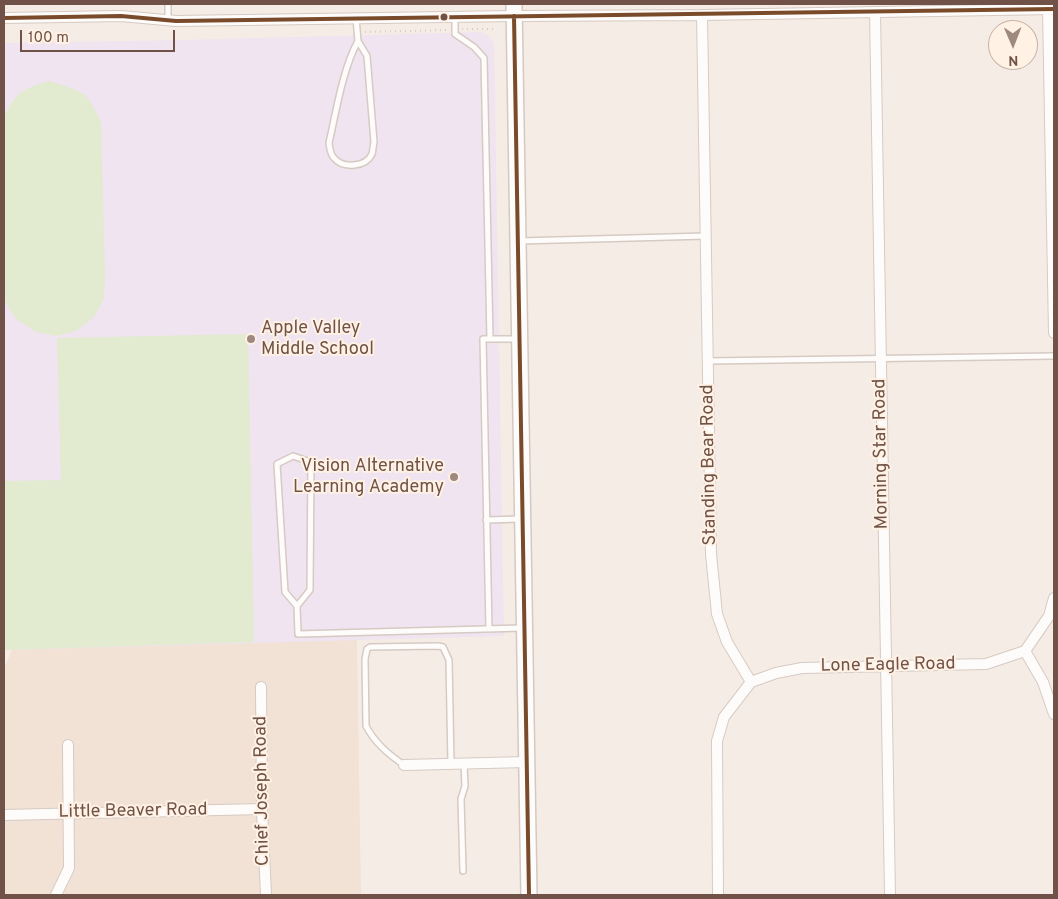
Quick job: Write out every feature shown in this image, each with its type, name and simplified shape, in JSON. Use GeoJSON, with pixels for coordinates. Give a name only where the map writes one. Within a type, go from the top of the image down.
{"type":"FeatureCollection","features":[{"type":"Feature","properties":{"kind":"main road"},"geometry":{"type":"LineString","coordinates":[[514,10],[529,895]]}},
{"type":"Feature","properties":{"kind":"street"},"geometry":{"type":"LineString","coordinates":[[4,18],[122,16],[168,20],[455,17],[514,10],[702,16],[1051,10],[1054,333]]}},
{"type":"Feature","properties":{"kind":"street","name":"Morning Star Road"},"geometry":{"type":"LineString","coordinates":[[875,12],[890,895]]}},
{"type":"Feature","properties":{"kind":"street","name":"Standing Bear Road"},"geometry":{"type":"LineString","coordinates":[[702,16],[711,554],[717,614],[727,642],[751,682]]}},
{"type":"Feature","properties":{"kind":"street"},"geometry":{"type":"LineString","coordinates":[[1054,598],[1049,616],[1025,651],[1043,682],[1054,714]]}},
{"type":"Feature","properties":{"kind":"street","name":"Lone Eagle Road"},"geometry":{"type":"LineString","coordinates":[[751,682],[802,668],[986,664],[1025,651]]}},
{"type":"Feature","properties":{"kind":"street"},"geometry":{"type":"LineString","coordinates":[[718,895],[717,741],[724,717],[751,682]]}},
{"type":"Feature","properties":{"kind":"street","name":"Chief Joseph Road"},"geometry":{"type":"LineString","coordinates":[[261,687],[262,809],[266,895]]}},
{"type":"Feature","properties":{"kind":"street"},"geometry":{"type":"LineString","coordinates":[[56,895],[69,868],[68,745]]}},
{"type":"Feature","properties":{"kind":"street"},"geometry":{"type":"LineString","coordinates":[[404,764],[527,762]]}},
{"type":"Feature","properties":{"kind":"street","name":"Little Beaver Road"},"geometry":{"type":"LineString","coordinates":[[4,815],[262,809]]}},
{"type":"Feature","properties":{"kind":"lane"},"geometry":{"type":"LineString","coordinates":[[168,4],[168,20]]}},
{"type":"Feature","properties":{"kind":"lane"},"geometry":{"type":"LineString","coordinates":[[455,17],[455,34],[474,47],[484,58],[490,339]]}},
{"type":"Feature","properties":{"kind":"lane"},"geometry":{"type":"LineString","coordinates":[[356,18],[358,41],[367,56],[374,142],[372,153],[367,161],[354,166],[344,165],[334,159],[329,143],[346,73],[353,49],[358,41]]}},
{"type":"Feature","properties":{"kind":"lane"},"geometry":{"type":"LineString","coordinates":[[518,241],[706,236]]}},
{"type":"Feature","properties":{"kind":"lane"},"geometry":{"type":"LineString","coordinates":[[489,629],[483,339],[520,339]]}},
{"type":"Feature","properties":{"kind":"lane"},"geometry":{"type":"LineString","coordinates":[[708,362],[1054,356]]}},
{"type":"Feature","properties":{"kind":"lane"},"geometry":{"type":"LineString","coordinates":[[297,606],[310,590],[311,462],[293,456],[277,464],[286,592],[297,606],[298,634],[525,628]]}},
{"type":"Feature","properties":{"kind":"lane"},"geometry":{"type":"LineString","coordinates":[[486,520],[523,519]]}},
{"type":"Feature","properties":{"kind":"lane"},"geometry":{"type":"LineString","coordinates":[[404,764],[385,752],[366,726],[365,659],[367,649],[370,648],[443,647],[449,660],[451,764]]}},
{"type":"Feature","properties":{"kind":"lane"},"geometry":{"type":"LineString","coordinates":[[463,870],[461,799],[465,786],[464,763]]}},
{"type":"Feature","properties":{"kind":"path"},"geometry":{"type":"LineString","coordinates":[[358,32],[492,29]]}},
{"type":"Feature","properties":{"kind":"shaded area","name":"Apple Valley Middle School"},"geometry":{"type":"Polygon","coordinates":[[[482,32],[489,36],[494,43],[504,636],[4,650],[4,43],[482,32]]]}},
{"type":"Feature","properties":{"kind":"shaded area"},"geometry":{"type":"Polygon","coordinates":[[[357,639],[361,895],[4,895],[4,669],[12,649],[357,639]]]}},
{"type":"Feature","properties":{"kind":"green space"},"geometry":{"type":"Polygon","coordinates":[[[49,81],[82,93],[96,111],[101,122],[104,298],[94,317],[76,331],[56,336],[36,332],[16,319],[6,303],[4,118],[16,97],[26,89],[49,81]]]}},
{"type":"Feature","properties":{"kind":"green space"},"geometry":{"type":"Polygon","coordinates":[[[248,334],[254,642],[4,650],[4,481],[61,480],[57,338],[248,334]]]}},
{"type":"Feature","properties":{"kind":"transit line"},"geometry":{"type":"LineString","coordinates":[[4,18],[121,16],[176,21],[1054,9]]}},
{"type":"Feature","properties":{"kind":"transit line"},"geometry":{"type":"LineString","coordinates":[[514,16],[529,895]]}},
{"type":"Feature","properties":{"kind":"place","name":"Apple Valley Middle School"},"geometry":{"type":"Point","coordinates":[251,339]}},
{"type":"Feature","properties":{"kind":"place","name":"Vision Alternative Learning Academy"},"geometry":{"type":"Point","coordinates":[454,477]}}]}
